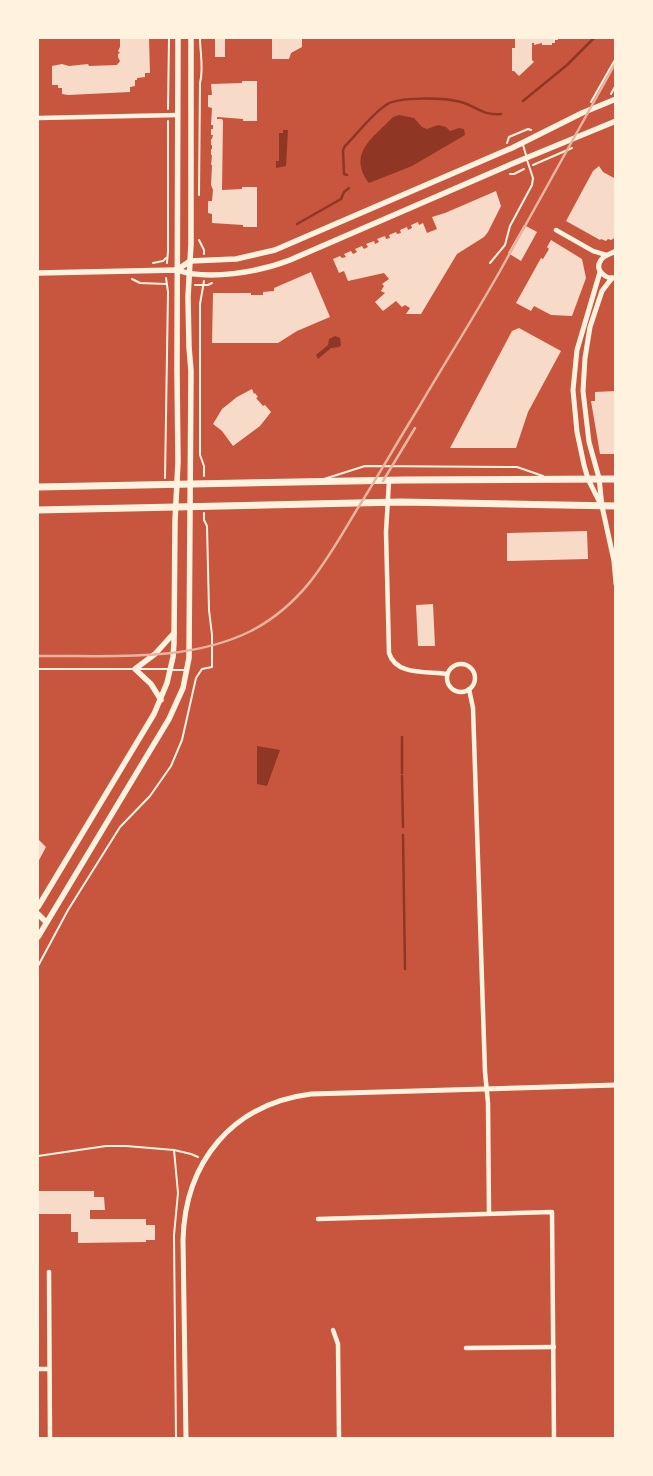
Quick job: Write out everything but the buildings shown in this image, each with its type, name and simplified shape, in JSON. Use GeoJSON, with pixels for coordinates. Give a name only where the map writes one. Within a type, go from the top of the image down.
{"type":"FeatureCollection","features":[{"type":"Feature","properties":{"kind":"main road"},"geometry":{"type":"LineString","coordinates":[[38,907],[162,700],[171,670],[174,632],[177,485],[178,38]]}},
{"type":"Feature","properties":{"kind":"main road"},"geometry":{"type":"LineString","coordinates":[[38,937],[165,727],[182,688],[187,670],[190,644],[189,274],[191,38]]}},
{"type":"Feature","properties":{"kind":"main road"},"geometry":{"type":"LineString","coordinates":[[177,270],[190,262],[236,260],[276,250],[522,143],[613,97]]}},
{"type":"Feature","properties":{"kind":"main road"},"geometry":{"type":"LineString","coordinates":[[38,273],[177,270],[189,274],[254,271],[279,264],[616,121]]}},
{"type":"Feature","properties":{"kind":"main road"},"geometry":{"type":"LineString","coordinates":[[38,487],[616,479]]}},
{"type":"Feature","properties":{"kind":"main road"},"geometry":{"type":"LineString","coordinates":[[38,510],[204,508],[388,502],[616,506]]}},
{"type":"Feature","properties":{"kind":"main road"},"geometry":{"type":"LineString","coordinates":[[162,700],[151,684],[135,669],[155,654],[174,632]]}},
{"type":"Feature","properties":{"kind":"main road"},"geometry":{"type":"LineString","coordinates":[[38,914],[46,922]]}},
{"type":"Feature","properties":{"kind":"street"},"geometry":{"type":"LineString","coordinates":[[38,118],[178,115]]}},
{"type":"Feature","properties":{"kind":"street"},"geometry":{"type":"LineString","coordinates":[[556,230],[593,251],[610,255]]}},
{"type":"Feature","properties":{"kind":"street"},"geometry":{"type":"LineString","coordinates":[[593,251],[599,261],[600,272],[577,350],[574,406],[577,432],[588,479],[602,506]]}},
{"type":"Feature","properties":{"kind":"street"},"geometry":{"type":"LineString","coordinates":[[599,264],[602,258],[616,251]]}},
{"type":"Feature","properties":{"kind":"street"},"geometry":{"type":"LineString","coordinates":[[600,272],[606,277],[614,278]]}},
{"type":"Feature","properties":{"kind":"street"},"geometry":{"type":"LineString","coordinates":[[614,278],[602,291],[594,312],[588,338],[583,401],[589,442],[600,478],[602,506],[612,546],[616,584]]}},
{"type":"Feature","properties":{"kind":"street"},"geometry":{"type":"LineString","coordinates":[[389,481],[386,532],[388,647],[390,657],[394,664],[403,669],[448,674]]}},
{"type":"Feature","properties":{"kind":"street"},"geometry":{"type":"LineString","coordinates":[[462,664],[471,668],[475,676],[472,686],[460,692],[452,688],[447,680],[448,674],[453,666],[462,664]]}},
{"type":"Feature","properties":{"kind":"street"},"geometry":{"type":"LineString","coordinates":[[469,689],[473,708],[485,1072],[488,1103],[489,1214]]}},
{"type":"Feature","properties":{"kind":"street"},"geometry":{"type":"LineString","coordinates":[[186,1438],[184,1224],[188,1197],[197,1173],[220,1138],[246,1116],[269,1104],[296,1096],[330,1093],[616,1085]]}},
{"type":"Feature","properties":{"kind":"street"},"geometry":{"type":"LineString","coordinates":[[318,1219],[552,1212],[554,1438]]}},
{"type":"Feature","properties":{"kind":"street"},"geometry":{"type":"LineString","coordinates":[[49,1272],[50,1438]]}},
{"type":"Feature","properties":{"kind":"street"},"geometry":{"type":"LineString","coordinates":[[333,1330],[338,1344],[339,1438]]}},
{"type":"Feature","properties":{"kind":"street"},"geometry":{"type":"LineString","coordinates":[[466,1348],[554,1347]]}},
{"type":"Feature","properties":{"kind":"street"},"geometry":{"type":"LineString","coordinates":[[38,1369],[49,1369]]}},
{"type":"Feature","properties":{"kind":"lane"},"geometry":{"type":"LineString","coordinates":[[490,263],[500,254],[505,245],[510,226],[533,181],[522,143]]}},
{"type":"Feature","properties":{"kind":"lane"},"geometry":{"type":"LineString","coordinates":[[310,483],[365,466],[518,467],[553,480]]}},
{"type":"Feature","properties":{"kind":"lane"},"geometry":{"type":"LineString","coordinates":[[38,669],[187,670]]}},
{"type":"Feature","properties":{"kind":"path"},"geometry":{"type":"LineString","coordinates":[[168,38],[168,107]]}},
{"type":"Feature","properties":{"kind":"path"},"geometry":{"type":"LineString","coordinates":[[199,202],[200,83],[203,70],[200,56],[200,38]]}},
{"type":"Feature","properties":{"kind":"path"},"geometry":{"type":"LineString","coordinates":[[590,103],[616,58]]}},
{"type":"Feature","properties":{"kind":"path"},"geometry":{"type":"LineString","coordinates":[[613,97],[616,84]]}},
{"type":"Feature","properties":{"kind":"path"},"geometry":{"type":"LineString","coordinates":[[509,137],[528,129]]}},
{"type":"Feature","properties":{"kind":"path"},"geometry":{"type":"LineString","coordinates":[[167,256],[168,131]]}},
{"type":"Feature","properties":{"kind":"path"},"geometry":{"type":"LineString","coordinates":[[541,161],[572,148]]}},
{"type":"Feature","properties":{"kind":"path"},"geometry":{"type":"LineString","coordinates":[[514,174],[520,171]]}},
{"type":"Feature","properties":{"kind":"path"},"geometry":{"type":"LineString","coordinates":[[199,231],[199,241],[204,250]]}},
{"type":"Feature","properties":{"kind":"path"},"geometry":{"type":"LineString","coordinates":[[140,283],[161,283],[167,286],[165,485]]}},
{"type":"Feature","properties":{"kind":"path"},"geometry":{"type":"LineString","coordinates":[[204,285],[200,304],[200,455],[204,467],[204,484]]}},
{"type":"Feature","properties":{"kind":"path"},"geometry":{"type":"LineString","coordinates":[[38,966],[68,910],[120,827],[150,796],[171,766],[182,740],[196,678],[202,669],[212,667],[207,526],[204,520],[204,508]]}},
{"type":"Feature","properties":{"kind":"path"},"geometry":{"type":"LineString","coordinates":[[38,1156],[106,1146],[149,1147],[194,1155]]}},
{"type":"Feature","properties":{"kind":"path"},"geometry":{"type":"LineString","coordinates":[[174,1150],[178,1193],[174,1235],[176,1438]]}},
{"type":"Feature","properties":{"kind":"shaded area"},"geometry":{"type":"Polygon","coordinates":[[[399,115],[414,118],[422,127],[427,129],[438,125],[446,127],[450,131],[459,128],[464,129],[465,135],[412,166],[369,183],[361,163],[365,147],[393,117],[399,115]]]}},
{"type":"Feature","properties":{"kind":"shaded area"},"geometry":{"type":"Polygon","coordinates":[[[283,130],[288,130],[286,166],[276,168],[276,161],[279,161],[279,133],[283,133],[283,130]]]}},
{"type":"Feature","properties":{"kind":"shaded area"},"geometry":{"type":"Polygon","coordinates":[[[335,336],[340,338],[341,345],[331,348],[318,359],[316,355],[328,345],[329,339],[335,336]]]}},
{"type":"Feature","properties":{"kind":"shaded area"},"geometry":{"type":"Polygon","coordinates":[[[257,746],[280,750],[267,786],[257,784],[257,746]]]}},
{"type":"Feature","properties":{"kind":"waterway"},"geometry":{"type":"LineString","coordinates":[[523,101],[567,65],[594,38]]}},
{"type":"Feature","properties":{"kind":"waterway"},"geometry":{"type":"LineString","coordinates":[[347,175],[344,174],[343,150],[345,146],[375,114],[392,102],[411,99],[445,100],[461,102],[489,114],[501,114]]}},
{"type":"Feature","properties":{"kind":"waterway"},"geometry":{"type":"LineString","coordinates":[[297,224],[341,199],[344,192],[349,188]]}},
{"type":"Feature","properties":{"kind":"waterway"},"geometry":{"type":"LineString","coordinates":[[402,737],[402,773]]}},
{"type":"Feature","properties":{"kind":"waterway"},"geometry":{"type":"LineString","coordinates":[[402,776],[403,827]]}},
{"type":"Feature","properties":{"kind":"waterway"},"geometry":{"type":"LineString","coordinates":[[403,835],[405,969]]}},
{"type":"Feature","properties":{"kind":"railway"},"geometry":{"type":"LineString","coordinates":[[38,656],[146,655],[174,653],[200,648],[226,641],[251,631],[285,608],[299,594],[335,547],[480,305],[616,62]]}},
{"type":"Feature","properties":{"kind":"railway"},"geometry":{"type":"LineString","coordinates":[[383,481],[415,428]]}}]}
